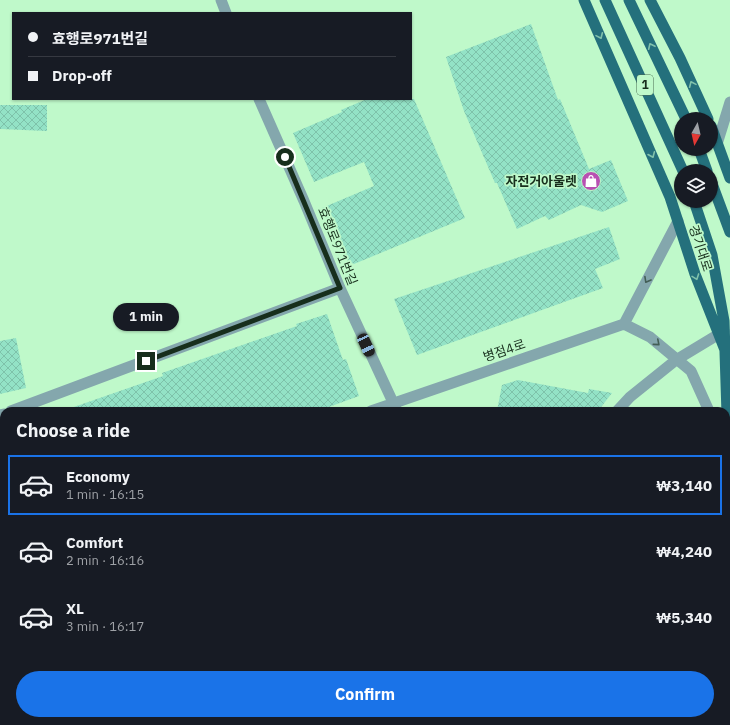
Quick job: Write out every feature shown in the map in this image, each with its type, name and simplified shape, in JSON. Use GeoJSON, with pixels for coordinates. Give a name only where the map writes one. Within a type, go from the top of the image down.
{"type":"FeatureCollection","features":[{"type":"Feature","properties":{"kind":"main road","name":"경기대로"},"geometry":{"type":"LineString","coordinates":[[584,0],[670,197],[695,274],[721,333]]}},
{"type":"Feature","properties":{"kind":"main road","name":"1"},"geometry":{"type":"LineString","coordinates":[[605,0],[680,164]]}},
{"type":"Feature","properties":{"kind":"main road","name":"1"},"geometry":{"type":"LineString","coordinates":[[629,0],[683,112]]}},
{"type":"Feature","properties":{"kind":"main road"},"geometry":{"type":"LineString","coordinates":[[650,0],[680,58],[705,112]]}},
{"type":"Feature","properties":{"kind":"main road"},"geometry":{"type":"LineString","coordinates":[[718,141],[730,178]]}},
{"type":"Feature","properties":{"kind":"main road"},"geometry":{"type":"LineString","coordinates":[[718,200],[730,232]]}},
{"type":"Feature","properties":{"kind":"main road","name":"경기대로"},"geometry":{"type":"LineString","coordinates":[[696,208],[712,256],[721,333],[725,350],[726,407]]}},
{"type":"Feature","properties":{"kind":"street"},"geometry":{"type":"LineString","coordinates":[[221,0],[226,12]]}},
{"type":"Feature","properties":{"kind":"street","name":"효행로971번길"},"geometry":{"type":"LineString","coordinates":[[259,100],[340,288],[395,407]]}},
{"type":"Feature","properties":{"kind":"street"},"geometry":{"type":"LineString","coordinates":[[718,141],[730,102]]}},
{"type":"Feature","properties":{"kind":"street"},"geometry":{"type":"LineString","coordinates":[[678,221],[624,324],[650,337],[691,372],[707,407]]}},
{"type":"Feature","properties":{"kind":"street"},"geometry":{"type":"LineString","coordinates":[[22,407],[340,288]]}},
{"type":"Feature","properties":{"kind":"street","name":"병점4로"},"geometry":{"type":"LineString","coordinates":[[395,407],[624,324]]}},
{"type":"Feature","properties":{"kind":"street"},"geometry":{"type":"LineString","coordinates":[[621,407],[630,397],[676,360],[721,333]]}},
{"type":"Feature","properties":{"kind":"building"},"geometry":{"type":"Polygon","coordinates":[[[531,24],[558,100],[560,99],[589,169],[611,160],[628,201],[602,212],[581,205],[549,220],[545,216],[517,229],[497,183],[495,183],[464,111],[446,57],[531,24]]]}},
{"type":"Feature","properties":{"kind":"building"},"geometry":{"type":"Polygon","coordinates":[[[414,99],[465,218],[354,264],[343,258],[322,208],[374,186],[364,162],[314,182],[293,133],[342,112],[341,110],[365,100],[414,99]]]}},
{"type":"Feature","properties":{"kind":"building"},"geometry":{"type":"Polygon","coordinates":[[[0,105],[47,105],[47,131],[0,129],[0,105]]]}},
{"type":"Feature","properties":{"kind":"building"},"geometry":{"type":"Polygon","coordinates":[[[609,227],[620,259],[595,269],[603,288],[417,355],[394,299],[609,227]]]}},
{"type":"Feature","properties":{"kind":"building"},"geometry":{"type":"Polygon","coordinates":[[[327,314],[343,360],[346,359],[359,396],[329,407],[74,407],[163,376],[162,373],[297,326],[296,324],[327,314]]]}},
{"type":"Feature","properties":{"kind":"building"},"geometry":{"type":"Polygon","coordinates":[[[16,338],[26,388],[0,394],[0,341],[16,338]]]}},
{"type":"Feature","properties":{"kind":"building"},"geometry":{"type":"Polygon","coordinates":[[[518,380],[588,393],[589,389],[612,393],[601,407],[498,407],[502,385],[518,380]]]}},
{"type":"Feature","properties":{"kind":"place","name":"자전거아울렛"},"geometry":{"type":"Point","coordinates":[591,181]}},
{"type":"Feature","properties":{"kind":"route"},"geometry":{"type":"LineString","coordinates":[[146,361],[340,288],[285,157]]}}]}
